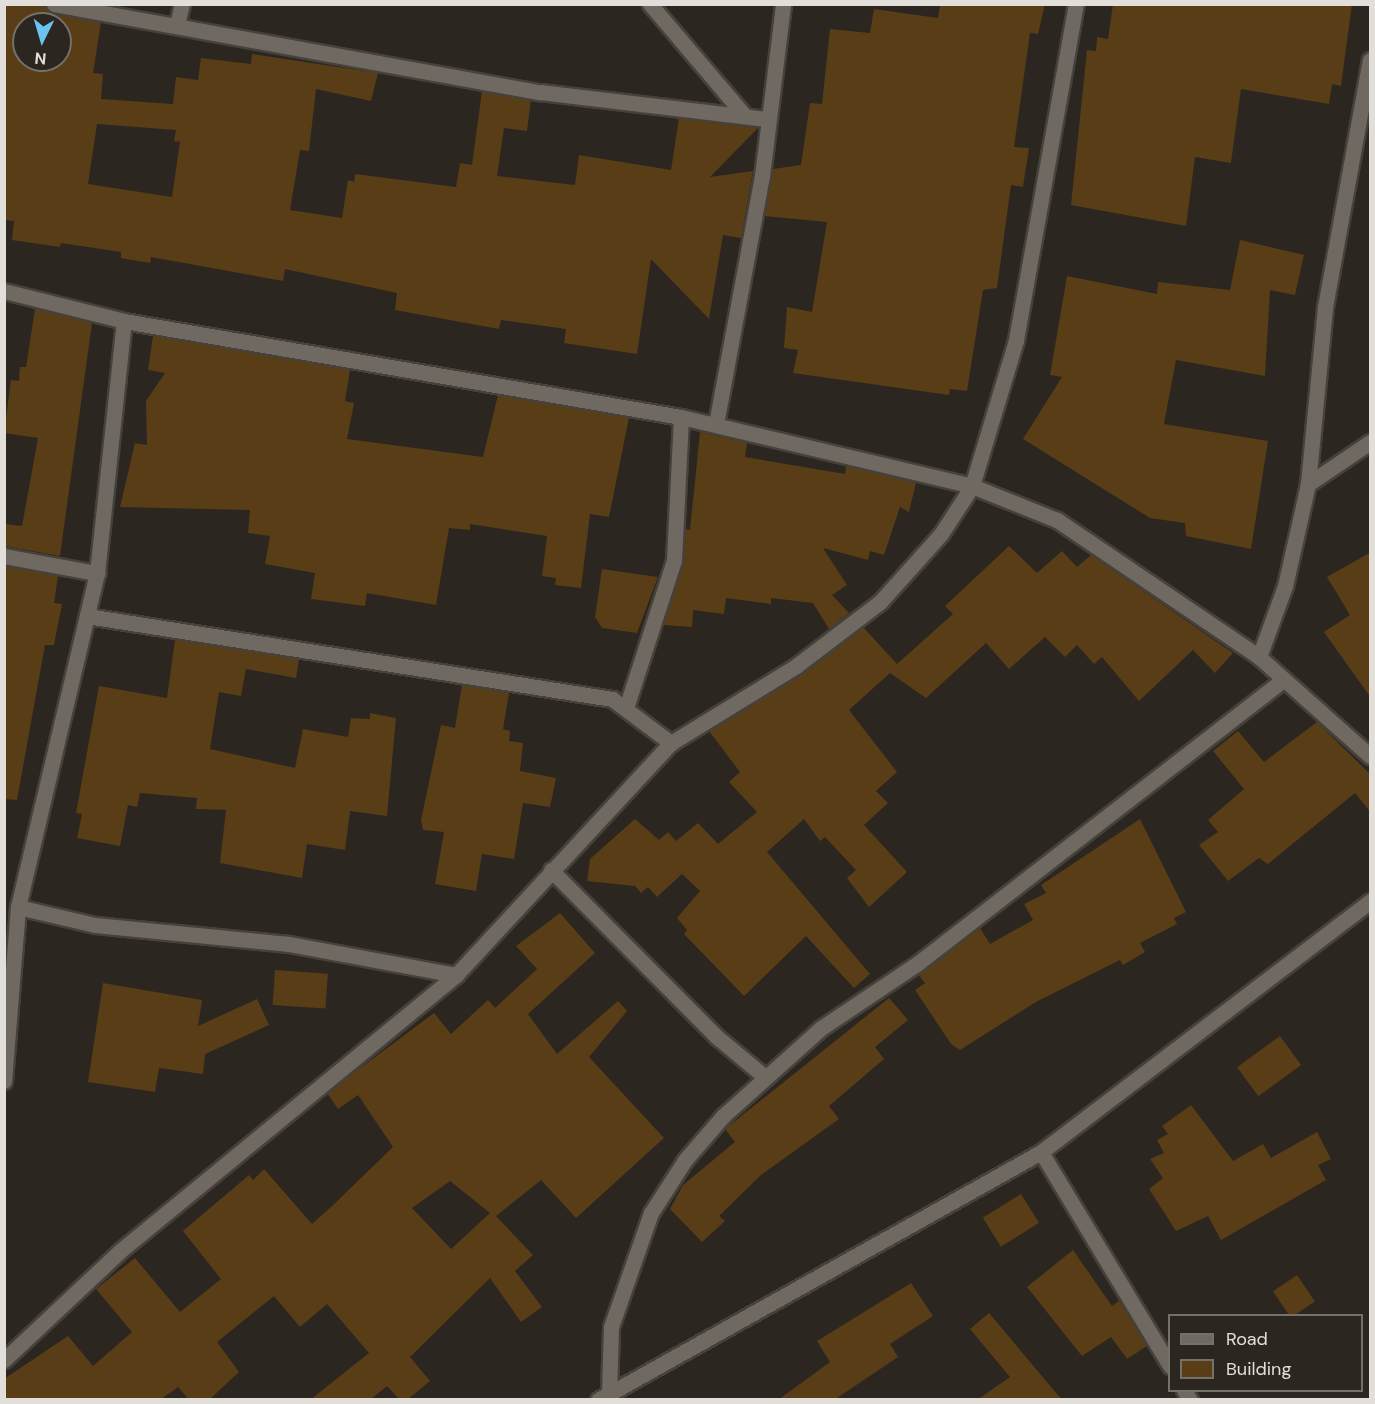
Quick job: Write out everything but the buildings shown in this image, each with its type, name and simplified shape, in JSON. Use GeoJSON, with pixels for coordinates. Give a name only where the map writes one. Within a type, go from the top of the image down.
{"type":"FeatureCollection","features":[{"type":"Feature","properties":{"kind":"street"},"geometry":{"type":"LineString","coordinates":[[54,4],[177,24],[540,92],[766,119]]}},
{"type":"Feature","properties":{"kind":"street"},"geometry":{"type":"LineString","coordinates":[[177,24],[182,4]]}},
{"type":"Feature","properties":{"kind":"street"},"geometry":{"type":"LineString","coordinates":[[650,4],[745,116]]}},
{"type":"Feature","properties":{"kind":"street"},"geometry":{"type":"LineString","coordinates":[[716,424],[751,248],[766,119],[783,4]]}},
{"type":"Feature","properties":{"kind":"street"},"geometry":{"type":"LineString","coordinates":[[4,1360],[120,1251],[456,975],[671,743],[813,654],[880,602],[941,534],[972,486],[1016,340],[1076,4]]}},
{"type":"Feature","properties":{"kind":"street"},"geometry":{"type":"LineString","coordinates":[[1259,657],[1285,586],[1308,484],[1325,307],[1371,60]]}},
{"type":"Feature","properties":{"kind":"street"},"geometry":{"type":"LineString","coordinates":[[4,291],[124,321],[716,424],[972,486],[1057,520],[1259,657],[1282,681],[1371,756]]}},
{"type":"Feature","properties":{"kind":"street"},"geometry":{"type":"LineString","coordinates":[[4,1081],[18,907],[96,573],[124,321]]}},
{"type":"Feature","properties":{"kind":"street"},"geometry":{"type":"LineString","coordinates":[[627,705],[674,560],[681,417]]}},
{"type":"Feature","properties":{"kind":"street"},"geometry":{"type":"LineString","coordinates":[[1308,484],[1371,442]]}},
{"type":"Feature","properties":{"kind":"street"},"geometry":{"type":"LineString","coordinates":[[4,556],[96,573]]}},
{"type":"Feature","properties":{"kind":"street"},"geometry":{"type":"LineString","coordinates":[[87,616],[627,705],[671,743]]}},
{"type":"Feature","properties":{"kind":"street"},"geometry":{"type":"LineString","coordinates":[[603,1396],[611,1327],[651,1213],[685,1160],[765,1077],[820,1028],[918,963],[1282,681]]}},
{"type":"Feature","properties":{"kind":"street"},"geometry":{"type":"LineString","coordinates":[[551,870],[717,1037],[765,1077]]}},
{"type":"Feature","properties":{"kind":"street"},"geometry":{"type":"LineString","coordinates":[[603,1396],[1041,1152],[1371,901]]}},
{"type":"Feature","properties":{"kind":"street"},"geometry":{"type":"LineString","coordinates":[[18,907],[95,925],[289,944],[456,975]]}},
{"type":"Feature","properties":{"kind":"street"},"geometry":{"type":"LineString","coordinates":[[1041,1152],[1168,1363]]}}]}
